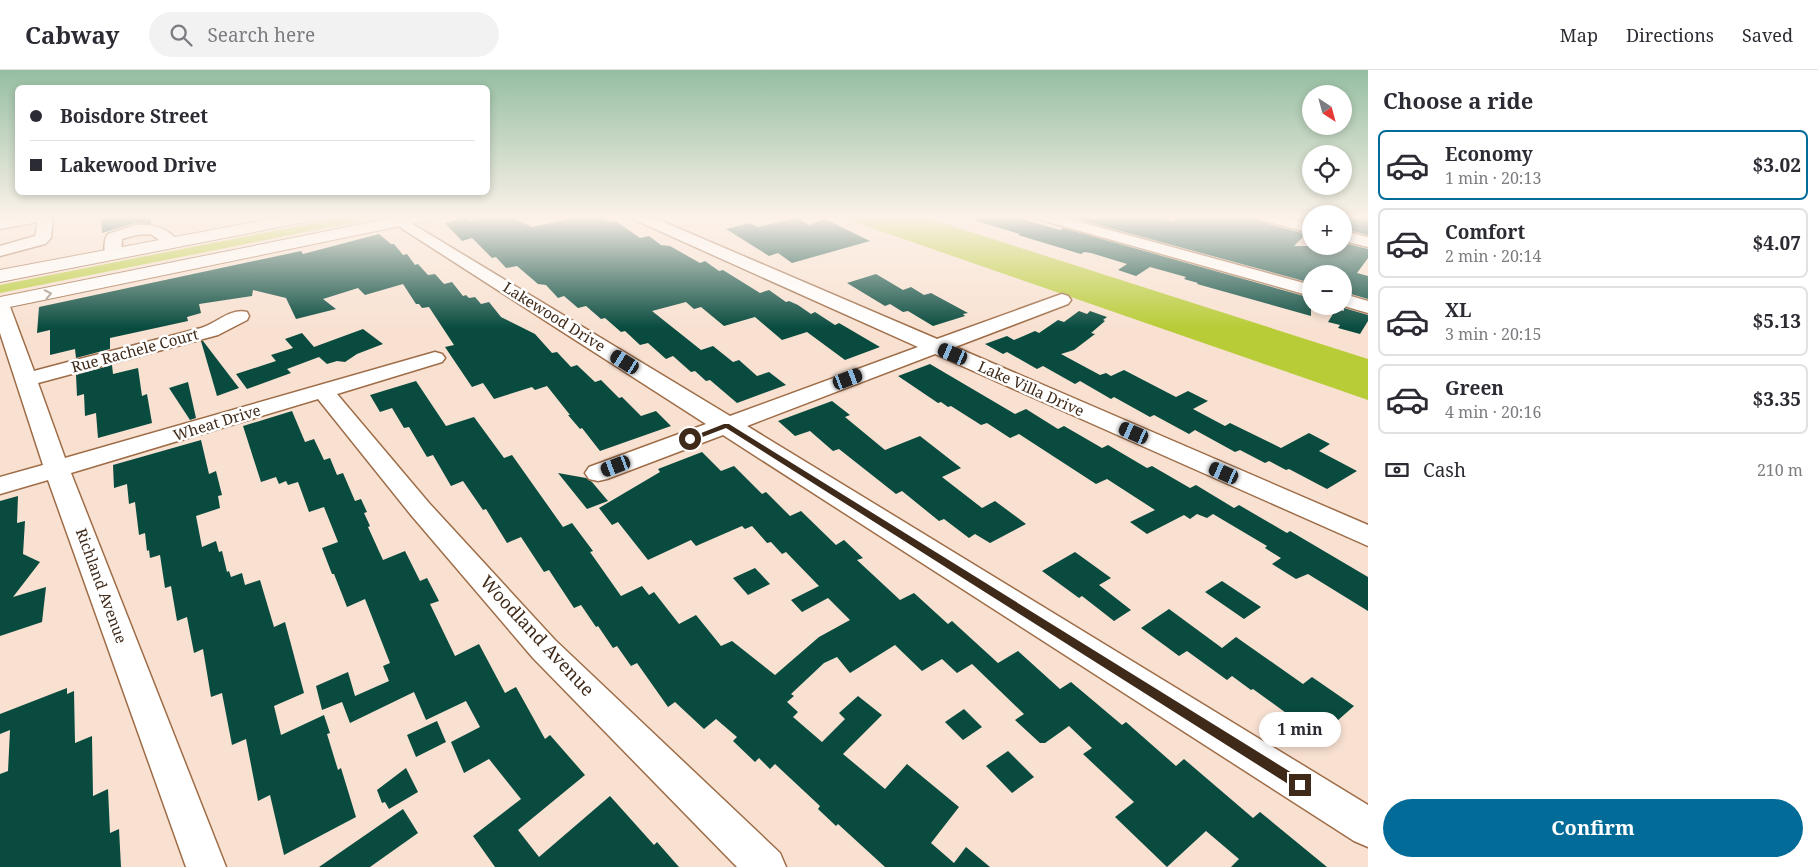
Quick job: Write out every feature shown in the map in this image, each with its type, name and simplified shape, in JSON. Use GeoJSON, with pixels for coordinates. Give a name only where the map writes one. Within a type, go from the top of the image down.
{"type":"FeatureCollection","features":[{"type":"Feature","properties":{"kind":"main road"},"geometry":{"type":"LineString","coordinates":[[0,276],[112,254]]}},
{"type":"Feature","properties":{"kind":"main road"},"geometry":{"type":"LineString","coordinates":[[0,304],[240,254]]}},
{"type":"Feature","properties":{"kind":"street","name":"Lakewood Drive"},"geometry":{"type":"LineString","coordinates":[[464,254],[726,425],[1368,827]]}},
{"type":"Feature","properties":{"kind":"street","name":"Lake Villa Drive"},"geometry":{"type":"LineString","coordinates":[[725,254],[1368,536]]}},
{"type":"Feature","properties":{"kind":"street"},"geometry":{"type":"LineString","coordinates":[[1179,254],[1302,288]]}},
{"type":"Feature","properties":{"kind":"street"},"geometry":{"type":"LineString","coordinates":[[598,473],[1062,300]]}},
{"type":"Feature","properties":{"kind":"street"},"geometry":{"type":"LineString","coordinates":[[1352,302],[1368,307]]}},
{"type":"Feature","properties":{"kind":"street","name":"Richland Avenue"},"geometry":{"type":"LineString","coordinates":[[0,304],[57,470],[206,867]]}},
{"type":"Feature","properties":{"kind":"street","name":"Rue Rachele Court"},"geometry":{"type":"LineString","coordinates":[[27,379],[210,331],[240,316]]}},
{"type":"Feature","properties":{"kind":"street","name":"Wheat Drive"},"geometry":{"type":"LineString","coordinates":[[0,486],[435,358]]}},
{"type":"Feature","properties":{"kind":"street","name":"Woodland Avenue"},"geometry":{"type":"LineString","coordinates":[[323,391],[420,509],[544,649],[766,867]]}},
{"type":"Feature","properties":{"kind":"shaded area"},"geometry":{"type":"Polygon","coordinates":[[[947,254],[1040,254],[1368,359],[1368,400],[947,254]]]}},
{"type":"Feature","properties":{"kind":"building"},"geometry":{"type":"Polygon","coordinates":[[[286,254],[407,254],[415,265],[418,264],[428,275],[435,274],[444,284],[452,282],[463,296],[475,297],[481,304],[489,302],[501,317],[535,334],[552,353],[557,352],[571,367],[577,365],[595,382],[601,380],[641,416],[656,411],[671,426],[600,451],[582,428],[580,429],[568,415],[570,415],[547,386],[535,390],[532,387],[494,399],[483,383],[472,387],[445,347],[454,345],[429,307],[422,308],[419,304],[416,304],[403,284],[365,295],[358,288],[323,299],[336,309],[296,319],[286,298],[253,290],[252,296],[199,304],[201,313],[187,317],[188,321],[110,338],[110,349],[76,358],[75,349],[50,355],[50,330],[37,333],[39,307],[286,254]]]}},
{"type":"Feature","properties":{"kind":"building"},"geometry":{"type":"Polygon","coordinates":[[[488,254],[684,254],[700,263],[705,261],[719,271],[723,270],[760,293],[769,290],[786,302],[789,301],[798,305],[811,314],[815,312],[835,325],[839,323],[880,347],[845,360],[807,332],[782,340],[755,317],[724,326],[701,307],[694,309],[686,302],[652,311],[701,350],[713,346],[733,362],[739,360],[757,376],[769,372],[786,385],[737,403],[710,380],[706,381],[695,371],[691,372],[673,356],[666,359],[648,343],[640,345],[625,331],[621,332],[605,318],[601,319],[586,306],[578,308],[564,296],[558,298],[546,285],[538,284],[517,266],[506,268],[496,257],[492,258],[488,254]]]}},
{"type":"Feature","properties":{"kind":"building"},"geometry":{"type":"Polygon","coordinates":[[[780,254],[823,254],[792,263],[780,254]]]}},
{"type":"Feature","properties":{"kind":"building"},"geometry":{"type":"Polygon","coordinates":[[[1095,254],[1156,254],[1302,295],[1302,313],[1197,284],[1184,279],[1186,277],[1150,267],[1136,276],[1118,270],[1127,264],[1095,254]]]}},
{"type":"Feature","properties":{"kind":"building"},"geometry":{"type":"Polygon","coordinates":[[[1206,254],[1368,254],[1368,258],[1357,273],[1368,276],[1368,299],[1352,294],[1352,265],[1302,265],[1302,281],[1206,254]]]}},
{"type":"Feature","properties":{"kind":"building"},"geometry":{"type":"Polygon","coordinates":[[[876,274],[903,290],[911,287],[924,295],[931,293],[968,313],[963,314],[965,316],[933,326],[908,311],[903,312],[890,304],[885,306],[847,283],[876,274]]]}},
{"type":"Feature","properties":{"kind":"building"},"geometry":{"type":"Polygon","coordinates":[[[1352,310],[1368,315],[1368,321],[1360,334],[1338,328],[1340,325],[1328,322],[1332,315],[1352,315],[1352,310]]]}},
{"type":"Feature","properties":{"kind":"building"},"geometry":{"type":"Polygon","coordinates":[[[1079,311],[1087,314],[1090,311],[1107,317],[1091,333],[1095,334],[1074,350],[1061,354],[1100,375],[1106,373],[1111,376],[1124,370],[1176,397],[1188,391],[1208,401],[1193,409],[1225,426],[1230,423],[1281,448],[1309,433],[1330,444],[1319,451],[1357,471],[1327,489],[1289,469],[1286,470],[1269,461],[1265,463],[1240,450],[1235,452],[1195,430],[1189,434],[1154,415],[1150,417],[1114,397],[1111,399],[1080,381],[1075,384],[1043,366],[1037,369],[1007,352],[1003,354],[985,344],[1007,336],[1014,340],[1035,331],[1039,333],[1058,320],[1064,322],[1079,311]]]}},
{"type":"Feature","properties":{"kind":"building"},"geometry":{"type":"Polygon","coordinates":[[[363,329],[383,344],[357,354],[345,362],[337,361],[327,364],[319,357],[287,369],[291,373],[247,389],[236,374],[276,361],[271,355],[293,348],[285,339],[302,333],[314,347],[363,329]]]}},
{"type":"Feature","properties":{"kind":"building"},"geometry":{"type":"Polygon","coordinates":[[[201,341],[203,341],[239,388],[217,396],[201,341]]]}},
{"type":"Feature","properties":{"kind":"building"},"geometry":{"type":"Polygon","coordinates":[[[930,364],[1015,414],[1026,409],[1058,429],[1064,426],[1102,448],[1108,445],[1147,468],[1152,466],[1190,488],[1196,485],[1234,508],[1239,505],[1287,533],[1290,531],[1368,577],[1368,611],[1308,574],[1296,579],[1272,564],[1281,558],[1265,548],[1267,546],[1213,514],[1207,518],[1197,514],[1190,519],[1184,515],[1147,534],[1130,522],[1155,510],[1107,479],[1096,484],[1019,434],[1010,438],[987,423],[981,425],[951,406],[948,407],[941,402],[938,403],[898,376],[930,364]]]}},
{"type":"Feature","properties":{"kind":"building"},"geometry":{"type":"Polygon","coordinates":[[[112,365],[113,374],[138,368],[142,396],[147,394],[152,423],[98,438],[96,413],[85,416],[84,394],[77,396],[76,375],[112,365]]]}},
{"type":"Feature","properties":{"kind":"building"},"geometry":{"type":"Polygon","coordinates":[[[416,381],[446,426],[474,417],[504,458],[512,455],[563,527],[572,523],[593,551],[590,552],[621,596],[642,586],[649,595],[654,592],[679,624],[696,615],[721,646],[732,641],[775,675],[819,637],[850,620],[828,598],[802,612],[791,600],[819,586],[786,552],[782,554],[771,542],[767,543],[752,526],[745,529],[742,526],[696,546],[691,540],[648,560],[618,522],[612,525],[599,508],[660,472],[658,469],[702,452],[721,471],[734,466],[762,494],[766,492],[790,516],[801,511],[836,545],[844,540],[863,558],[857,560],[900,600],[914,593],[948,624],[952,621],[998,663],[1018,651],[1060,689],[1071,682],[1122,725],[1126,722],[1176,766],[1184,759],[1253,818],[1260,812],[1327,867],[1231,867],[1239,859],[1206,831],[1167,867],[1115,817],[1134,802],[1083,754],[1092,748],[1069,726],[1045,743],[1040,743],[1015,720],[1024,714],[972,664],[957,673],[942,659],[922,671],[895,645],[850,673],[837,657],[824,663],[791,694],[794,696],[787,702],[798,712],[793,717],[822,742],[845,719],[839,713],[858,696],[882,715],[843,754],[885,789],[907,764],[959,807],[931,843],[954,863],[966,847],[990,867],[885,867],[838,824],[836,826],[818,809],[820,806],[775,764],[770,769],[759,758],[755,762],[733,741],[737,737],[716,719],[704,729],[675,702],[668,707],[637,663],[631,666],[617,646],[613,648],[581,605],[574,608],[549,570],[544,572],[521,537],[507,543],[486,509],[483,510],[463,481],[451,486],[433,455],[427,457],[409,427],[404,428],[392,408],[380,412],[370,395],[416,381]]]}},
{"type":"Feature","properties":{"kind":"building"},"geometry":{"type":"Polygon","coordinates":[[[188,382],[196,418],[190,420],[169,388],[188,382]]]}},
{"type":"Feature","properties":{"kind":"building"},"geometry":{"type":"Polygon","coordinates":[[[832,401],[850,415],[845,417],[885,450],[920,436],[961,468],[942,477],[982,508],[995,501],[1026,524],[990,543],[975,534],[969,538],[944,519],[939,521],[902,491],[896,494],[839,449],[833,451],[810,431],[795,436],[778,421],[832,401]]]}},
{"type":"Feature","properties":{"kind":"building"},"geometry":{"type":"Polygon","coordinates":[[[292,411],[305,442],[314,439],[324,460],[330,458],[337,475],[343,473],[355,501],[361,499],[367,512],[364,513],[370,526],[368,527],[383,560],[405,551],[420,581],[427,578],[439,601],[430,604],[455,656],[479,644],[505,693],[516,687],[545,739],[550,735],[585,775],[518,830],[539,857],[610,796],[654,845],[657,842],[679,867],[495,867],[473,836],[521,799],[489,759],[464,773],[451,742],[480,727],[466,701],[426,720],[414,692],[350,723],[342,702],[322,710],[316,686],[348,672],[355,696],[389,681],[383,666],[390,663],[365,599],[347,607],[334,574],[332,574],[322,548],[338,542],[324,507],[309,512],[298,482],[288,485],[286,481],[279,484],[276,477],[261,482],[243,426],[292,411]]]}},
{"type":"Feature","properties":{"kind":"building"},"geometry":{"type":"Polygon","coordinates":[[[201,440],[209,474],[216,471],[222,495],[218,496],[220,508],[196,516],[202,547],[216,541],[219,552],[222,551],[227,572],[229,571],[231,577],[242,573],[245,585],[260,580],[274,627],[285,622],[304,693],[274,706],[281,735],[324,715],[330,733],[327,734],[338,770],[341,768],[356,817],[284,855],[270,795],[258,801],[246,739],[232,745],[222,693],[211,697],[203,649],[194,653],[187,617],[177,621],[171,586],[165,588],[160,555],[150,558],[149,550],[147,551],[145,533],[139,535],[135,502],[129,504],[127,484],[114,488],[113,465],[201,440]]]}},
{"type":"Feature","properties":{"kind":"building"},"geometry":{"type":"Polygon","coordinates":[[[558,473],[586,478],[592,482],[608,501],[587,509],[558,473]]]}},
{"type":"Feature","properties":{"kind":"building"},"geometry":{"type":"Polygon","coordinates":[[[18,496],[17,523],[25,521],[23,554],[40,562],[13,597],[46,587],[42,622],[0,636],[0,501],[18,496]]]}},
{"type":"Feature","properties":{"kind":"building"},"geometry":{"type":"Polygon","coordinates":[[[1075,552],[1111,578],[1099,585],[1131,610],[1114,621],[1082,596],[1079,598],[1042,571],[1075,552]]]}},
{"type":"Feature","properties":{"kind":"building"},"geometry":{"type":"Polygon","coordinates":[[[755,568],[770,584],[748,595],[733,578],[755,568]]]}},
{"type":"Feature","properties":{"kind":"building"},"geometry":{"type":"Polygon","coordinates":[[[1222,581],[1261,607],[1244,619],[1205,592],[1222,581]]]}},
{"type":"Feature","properties":{"kind":"building"},"geometry":{"type":"Polygon","coordinates":[[[1169,609],[1222,648],[1236,637],[1303,684],[1312,677],[1354,706],[1319,737],[1232,676],[1227,680],[1187,651],[1179,656],[1141,628],[1169,609]]]}},
{"type":"Feature","properties":{"kind":"building"},"geometry":{"type":"Polygon","coordinates":[[[67,688],[67,694],[74,691],[75,743],[92,736],[93,796],[108,789],[110,833],[119,829],[121,867],[0,867],[0,774],[8,771],[10,730],[0,734],[0,714],[67,688]]]}},
{"type":"Feature","properties":{"kind":"building"},"geometry":{"type":"Polygon","coordinates":[[[964,709],[982,727],[963,740],[945,722],[964,709]]]}},
{"type":"Feature","properties":{"kind":"building"},"geometry":{"type":"Polygon","coordinates":[[[437,721],[446,742],[416,757],[407,735],[437,721]]]}},
{"type":"Feature","properties":{"kind":"building"},"geometry":{"type":"Polygon","coordinates":[[[1008,751],[1034,777],[1012,793],[986,766],[1008,751]]]}},
{"type":"Feature","properties":{"kind":"building"},"geometry":{"type":"Polygon","coordinates":[[[406,768],[418,792],[389,809],[385,802],[382,803],[377,790],[406,768]]]}},
{"type":"Feature","properties":{"kind":"building"},"geometry":{"type":"Polygon","coordinates":[[[403,809],[418,833],[370,867],[319,867],[403,809]]]}},
{"type":"Feature","properties":{"kind":"waterway"},"geometry":{"type":"LineString","coordinates":[[0,289],[175,254]]}},
{"type":"Feature","properties":{"kind":"route"},"geometry":{"type":"LineString","coordinates":[[690,439],[726,425],[1300,785]]}}]}
